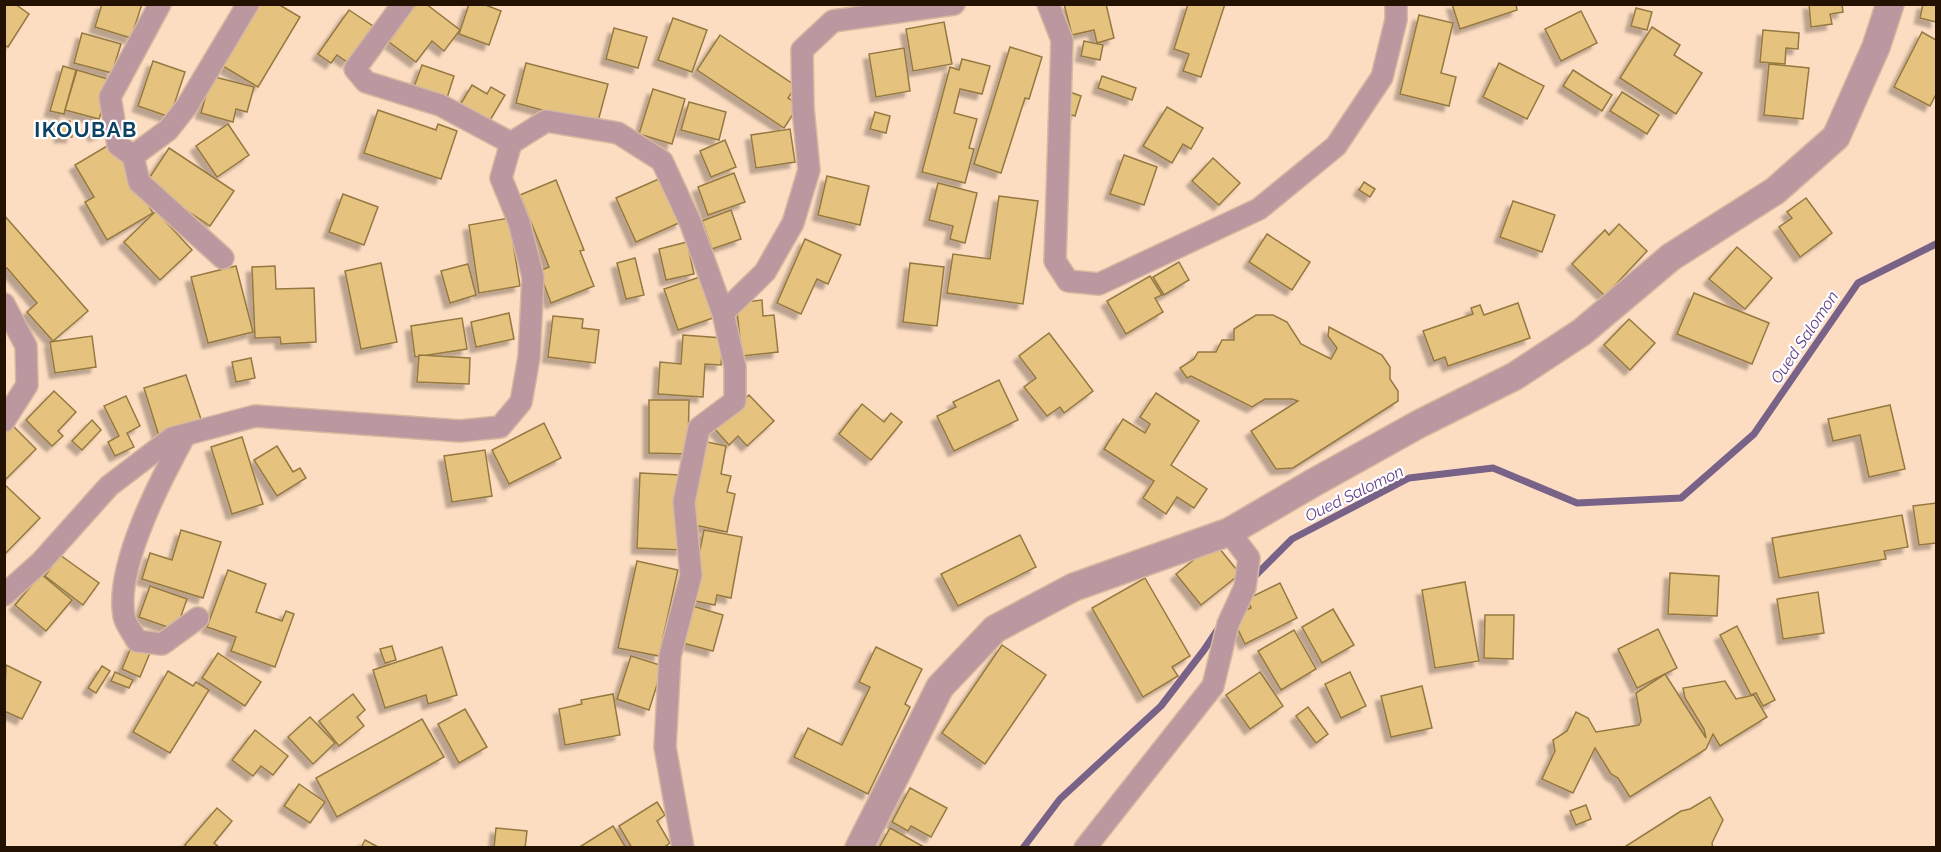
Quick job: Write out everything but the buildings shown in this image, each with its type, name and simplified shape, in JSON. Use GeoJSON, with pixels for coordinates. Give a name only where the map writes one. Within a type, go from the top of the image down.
{"type":"FeatureCollection","features":[{"type":"Feature","properties":{"kind":"street"},"geometry":{"type":"LineString","coordinates":[[160,4],[110,97],[118,145],[133,156],[139,182],[223,258]]}},
{"type":"Feature","properties":{"kind":"street"},"geometry":{"type":"LineString","coordinates":[[133,156],[168,130],[187,106],[248,4]]}},
{"type":"Feature","properties":{"kind":"street"},"geometry":{"type":"LineString","coordinates":[[403,4],[355,69],[366,82],[440,105],[511,143]]}},
{"type":"Feature","properties":{"kind":"street"},"geometry":{"type":"LineString","coordinates":[[723,313],[765,272],[793,223],[806,181],[809,170],[803,108],[802,50],[833,21],[954,4]]}},
{"type":"Feature","properties":{"kind":"street"},"geometry":{"type":"LineString","coordinates":[[1048,4],[1062,40],[1055,261],[1068,281],[1099,284],[1259,209],[1336,146],[1382,77],[1396,20],[1396,4]]}},
{"type":"Feature","properties":{"kind":"street"},"geometry":{"type":"LineString","coordinates":[[859,848],[940,687],[995,629],[1074,587],[1229,532],[1419,424],[1515,376],[1582,332],[1671,257],[1775,191],[1836,137],[1876,47],[1890,4]]}},
{"type":"Feature","properties":{"kind":"street"},"geometry":{"type":"LineString","coordinates":[[4,595],[41,562],[109,486],[172,438],[255,416],[460,431],[500,427],[521,402],[529,357],[533,277],[519,222],[501,178],[511,143],[546,121],[618,134],[662,161],[691,224],[723,313],[735,367],[735,401],[699,428],[684,502],[691,574],[670,656],[665,747],[683,848]]}},
{"type":"Feature","properties":{"kind":"street"},"geometry":{"type":"LineString","coordinates":[[4,304],[26,346],[27,385],[4,421]]}},
{"type":"Feature","properties":{"kind":"street"},"geometry":{"type":"LineString","coordinates":[[185,435],[157,485],[124,574],[124,617],[136,641],[162,644],[198,618]]}},
{"type":"Feature","properties":{"kind":"street"},"geometry":{"type":"LineString","coordinates":[[1085,848],[1213,686],[1228,624],[1245,587],[1249,558],[1229,532]]}},
{"type":"Feature","properties":{"kind":"waterway","name":"Oued Salomon"},"geometry":{"type":"LineString","coordinates":[[1251,580],[1292,539],[1409,478],[1493,468],[1577,503],[1681,498],[1754,434],[1858,283],[1936,244]]}},
{"type":"Feature","properties":{"kind":"waterway","name":"Oued Salomon"},"geometry":{"type":"LineString","coordinates":[[1023,848],[1060,799],[1161,706],[1220,626]]}},
{"type":"Feature","properties":{"kind":"district","name":"IKOUBAB"},"geometry":{"type":"Point","coordinates":[86,130]}}]}
